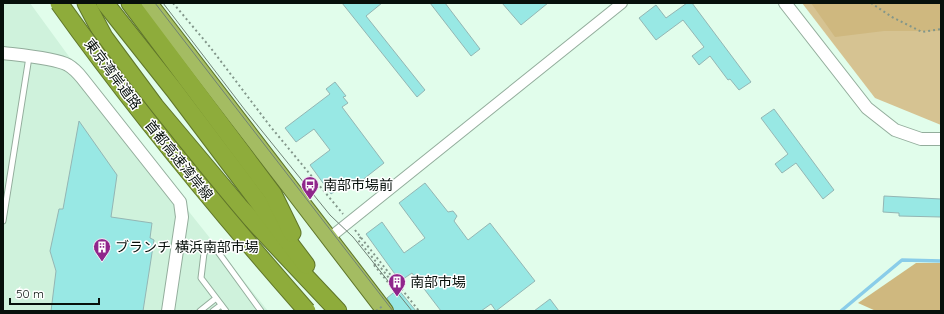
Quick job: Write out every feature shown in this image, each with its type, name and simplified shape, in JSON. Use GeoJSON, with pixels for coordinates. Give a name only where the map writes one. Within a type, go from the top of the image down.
{"type":"FeatureCollection","features":[{"type":"Feature","properties":{"kind":"highway","name":"首都高速湾岸線"},"geometry":{"type":"LineString","coordinates":[[60,3],[148,124],[244,240],[306,311]]}},
{"type":"Feature","properties":{"kind":"highway"},"geometry":{"type":"LineString","coordinates":[[105,3],[179,96],[282,232],[313,279],[339,311]]}},
{"type":"Feature","properties":{"kind":"highway"},"geometry":{"type":"LineString","coordinates":[[118,3],[245,166],[282,232]]}},
{"type":"Feature","properties":{"kind":"highway"},"geometry":{"type":"LineString","coordinates":[[130,3],[273,194],[313,279]]}},
{"type":"Feature","properties":{"kind":"highway"},"geometry":{"type":"LineString","coordinates":[[149,3],[365,286],[380,309]]}},
{"type":"Feature","properties":{"kind":"highway"},"geometry":{"type":"LineString","coordinates":[[91,7],[246,195],[282,232]]}},
{"type":"Feature","properties":{"kind":"highway"},"geometry":{"type":"LineString","coordinates":[[91,7],[104,37],[155,106],[239,206],[313,279]]}},
{"type":"Feature","properties":{"kind":"street"},"geometry":{"type":"LineString","coordinates":[[328,239],[622,3]]}},
{"type":"Feature","properties":{"kind":"street"},"geometry":{"type":"LineString","coordinates":[[785,3],[867,108],[894,130],[921,139],[941,139]]}},
{"type":"Feature","properties":{"kind":"street"},"geometry":{"type":"LineString","coordinates":[[3,53],[67,65],[82,78],[180,202],[182,218],[168,311]]}},
{"type":"Feature","properties":{"kind":"lane"},"geometry":{"type":"LineString","coordinates":[[3,221],[29,57]]}},
{"type":"Feature","properties":{"kind":"lane"},"geometry":{"type":"LineString","coordinates":[[226,311],[203,283],[200,276],[204,253],[213,245],[261,311]]}},
{"type":"Feature","properties":{"kind":"lane"},"geometry":{"type":"LineString","coordinates":[[200,311],[215,299]]}},
{"type":"Feature","properties":{"kind":"lane"},"geometry":{"type":"LineString","coordinates":[[213,311],[221,305]]}},
{"type":"Feature","properties":{"kind":"path"},"geometry":{"type":"LineString","coordinates":[[173,3],[210,47],[270,126],[349,222],[419,311]]}},
{"type":"Feature","properties":{"kind":"path"},"geometry":{"type":"LineString","coordinates":[[871,3],[892,18],[922,32],[941,29]]}},
{"type":"Feature","properties":{"kind":"path"},"geometry":{"type":"LineString","coordinates":[[361,237],[358,240],[392,282],[395,280]]}},
{"type":"Feature","properties":{"kind":"path"},"geometry":{"type":"LineString","coordinates":[[377,263],[374,265],[395,292]]}},
{"type":"Feature","properties":{"kind":"shaded area"},"geometry":{"type":"Polygon","coordinates":[[[3,3],[30,3],[108,110],[268,311],[3,311],[3,3]]]}},
{"type":"Feature","properties":{"kind":"shaded area"},"geometry":{"type":"Polygon","coordinates":[[[802,3],[941,3],[941,125],[875,98],[802,3]]]}},
{"type":"Feature","properties":{"kind":"shaded area"},"geometry":{"type":"Polygon","coordinates":[[[811,3],[941,3],[941,31],[884,31],[835,37],[811,3]]]}},
{"type":"Feature","properties":{"kind":"shaded area"},"geometry":{"type":"Polygon","coordinates":[[[916,263],[941,263],[941,311],[876,311],[858,303],[916,263]]]}},
{"type":"Feature","properties":{"kind":"building"},"geometry":{"type":"Polygon","coordinates":[[[342,3],[382,3],[366,16],[425,90],[417,97],[342,3]]]}},
{"type":"Feature","properties":{"kind":"building"},"geometry":{"type":"Polygon","coordinates":[[[430,3],[445,3],[480,49],[471,56],[430,3]]]}},
{"type":"Feature","properties":{"kind":"building"},"geometry":{"type":"Polygon","coordinates":[[[502,3],[548,3],[521,25],[502,3]]]}},
{"type":"Feature","properties":{"kind":"building"},"geometry":{"type":"Polygon","coordinates":[[[687,3],[692,3],[751,82],[739,90],[730,79],[728,80],[710,56],[699,65],[692,56],[704,47],[683,20],[656,40],[639,18],[656,5],[666,18],[687,3]]]}},
{"type":"Feature","properties":{"kind":"building"},"geometry":{"type":"Polygon","coordinates":[[[335,82],[346,96],[343,97],[348,103],[342,107],[384,163],[356,185],[352,179],[331,194],[310,165],[330,150],[314,129],[296,142],[285,128],[330,94],[326,89],[335,82]]]}},
{"type":"Feature","properties":{"kind":"building"},"geometry":{"type":"Polygon","coordinates":[[[774,109],[834,190],[823,199],[796,163],[782,173],[775,164],[788,154],[761,118],[774,109]]]}},
{"type":"Feature","properties":{"kind":"building","name":"ブランチ 横浜南部市場"},"geometry":{"type":"Polygon","coordinates":[[[79,121],[117,175],[111,217],[152,223],[150,238],[154,240],[143,311],[51,311],[56,271],[50,251],[59,209],[63,209],[79,121]]]}},
{"type":"Feature","properties":{"kind":"building"},"geometry":{"type":"Polygon","coordinates":[[[425,183],[448,212],[453,211],[457,216],[454,221],[468,240],[490,223],[535,281],[496,311],[491,304],[481,311],[441,311],[412,273],[400,281],[366,234],[382,222],[404,253],[425,238],[399,203],[425,183]]]}},
{"type":"Feature","properties":{"kind":"building"},"geometry":{"type":"Polygon","coordinates":[[[884,196],[941,199],[941,217],[899,216],[899,213],[883,212],[884,196]]]}},
{"type":"Feature","properties":{"kind":"building","name":"南部市場"},"geometry":{"type":"Polygon","coordinates":[[[398,289],[416,311],[394,311],[387,298],[398,289]]]}},
{"type":"Feature","properties":{"kind":"building"},"geometry":{"type":"Polygon","coordinates":[[[550,299],[559,311],[534,311],[550,299]]]}},
{"type":"Feature","properties":{"kind":"waterway"},"geometry":{"type":"LineString","coordinates":[[841,311],[902,260],[941,261]]}},
{"type":"Feature","properties":{"kind":"tram line"},"geometry":{"type":"LineString","coordinates":[[155,3],[393,311]]}},
{"type":"Feature","properties":{"kind":"tram line"},"geometry":{"type":"LineString","coordinates":[[163,3],[245,110],[330,215],[353,237],[412,311]]}},
{"type":"Feature","properties":{"kind":"place","name":"南部市場前"},"geometry":{"type":"Point","coordinates":[310,200]}},
{"type":"Feature","properties":{"kind":"place","name":"ブランチ 横浜南部市場"},"geometry":{"type":"Point","coordinates":[102,262]}},
{"type":"Feature","properties":{"kind":"place","name":"南部市場"},"geometry":{"type":"Point","coordinates":[397,297]}}]}
